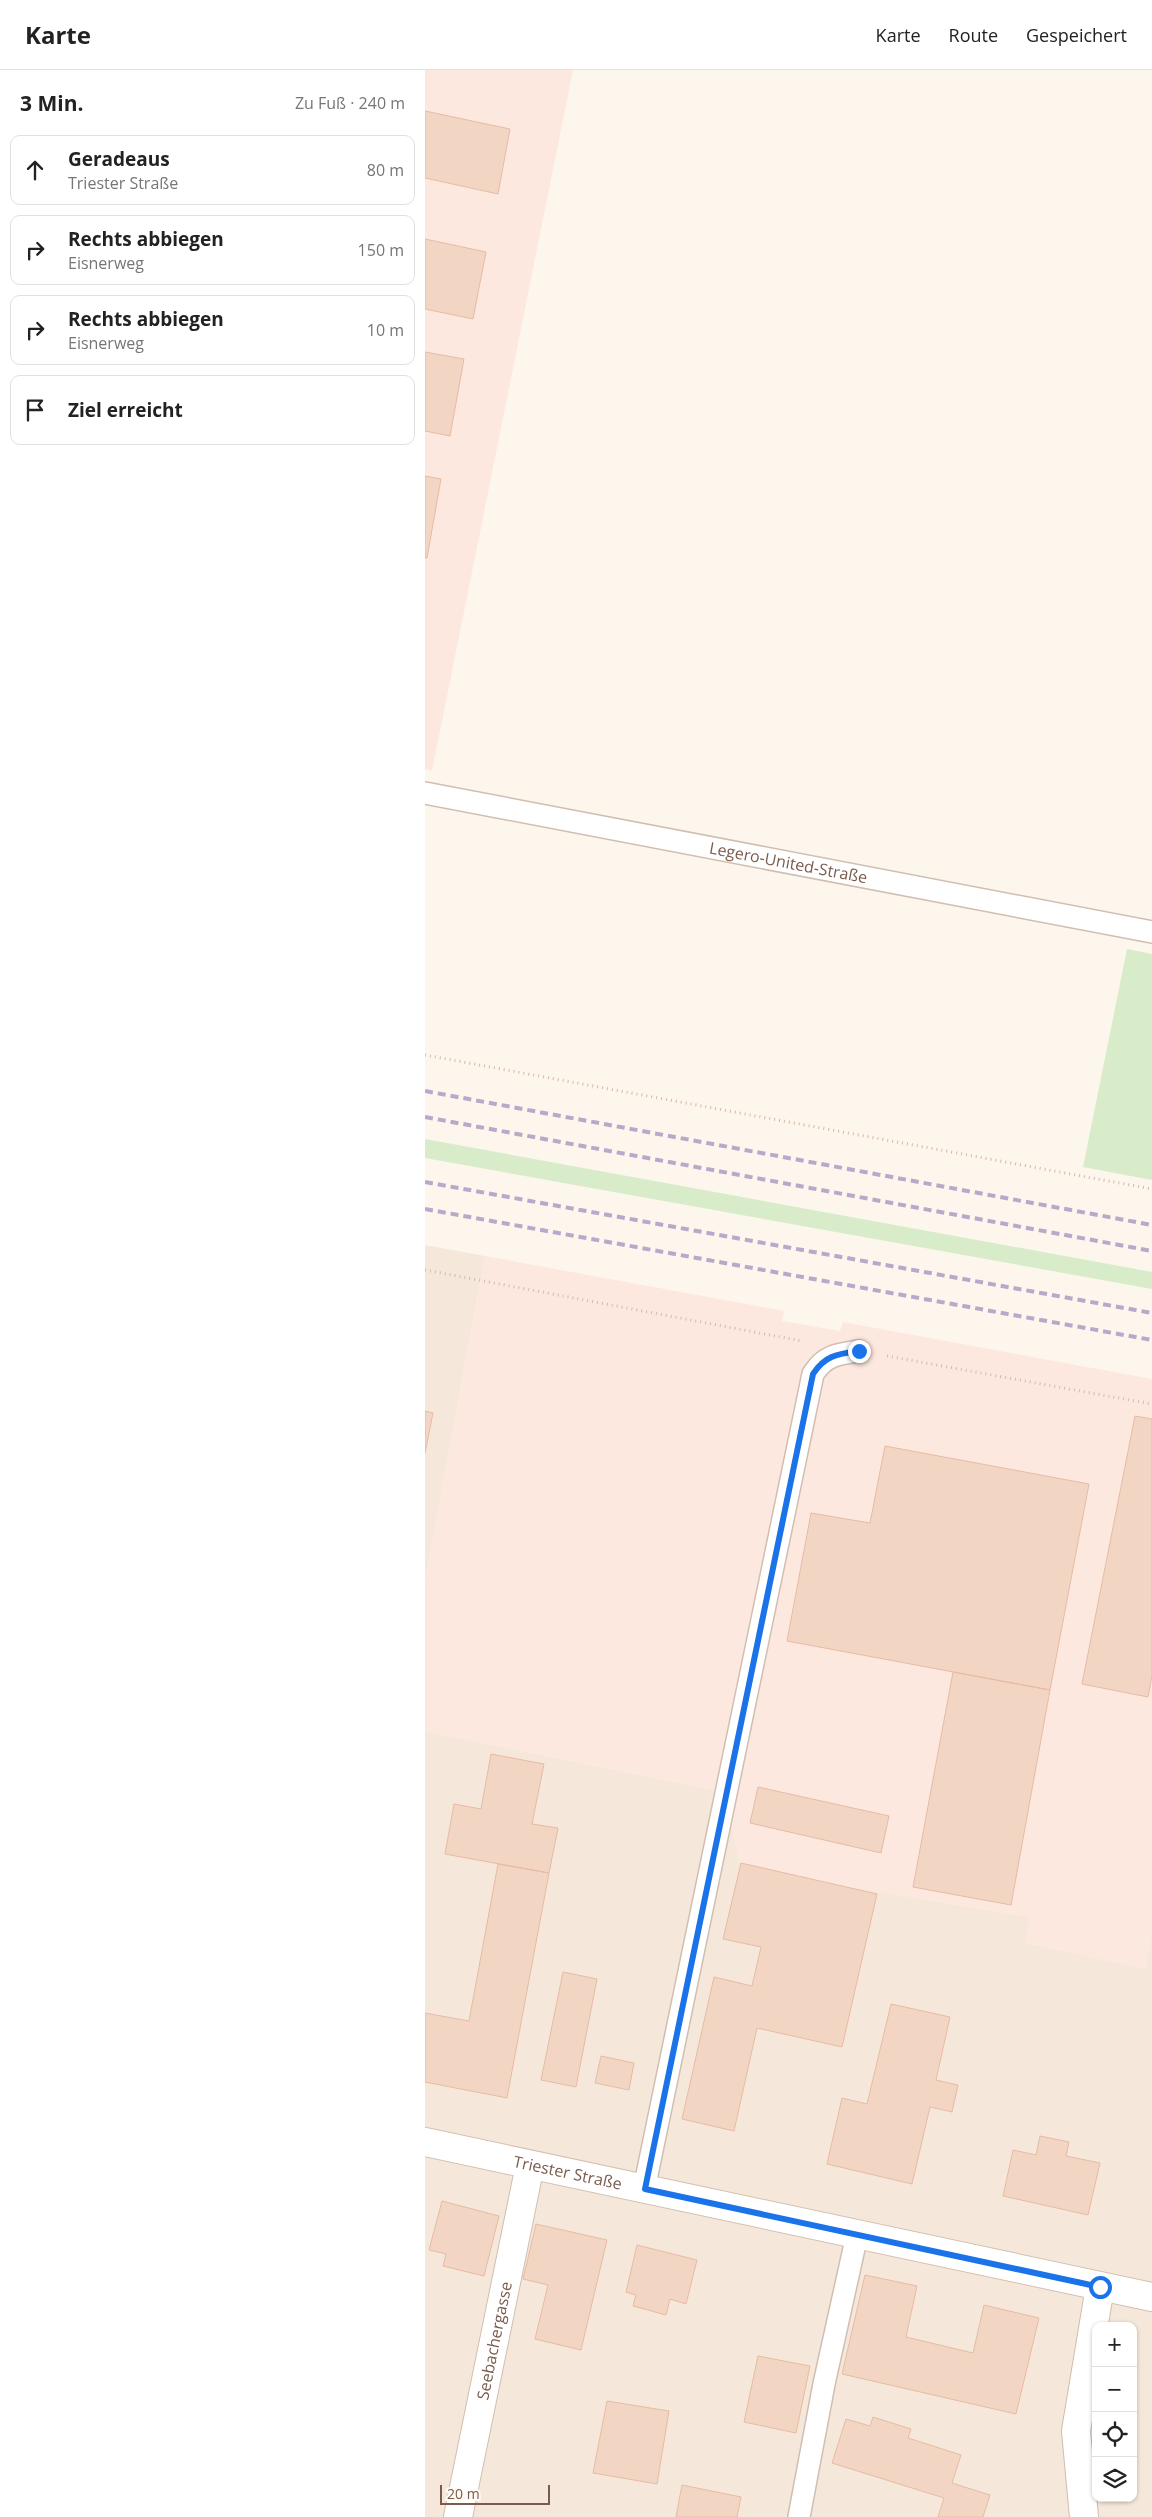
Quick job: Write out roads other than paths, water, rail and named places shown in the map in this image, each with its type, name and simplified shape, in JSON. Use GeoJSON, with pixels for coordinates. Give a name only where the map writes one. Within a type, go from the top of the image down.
{"type":"FeatureCollection","features":[{"type":"Feature","properties":{"kind":"main road","name":"Triester Straße"},"geometry":{"type":"LineString","coordinates":[[425,2142],[1152,2297]]}},
{"type":"Feature","properties":{"kind":"main road","name":"Seebachergasse"},"geometry":{"type":"LineString","coordinates":[[458,2517],[530,2165]]}},
{"type":"Feature","properties":{"kind":"main road"},"geometry":{"type":"LineString","coordinates":[[1084,2517],[1076,2431],[1100,2287]]}},
{"type":"Feature","properties":{"kind":"lane","name":"Legero-United-Straße"},"geometry":{"type":"LineString","coordinates":[[425,793],[1152,932]]}},
{"type":"Feature","properties":{"kind":"lane"},"geometry":{"type":"LineString","coordinates":[[645,2189],[813,1374],[819,1364],[829,1357],[859,1351]]}},
{"type":"Feature","properties":{"kind":"lane"},"geometry":{"type":"LineString","coordinates":[[799,2517],[824,2384],[857,2235]]}},
{"type":"Feature","properties":{"kind":"railway"},"geometry":{"type":"LineString","coordinates":[[425,1091],[1152,1225]]}},
{"type":"Feature","properties":{"kind":"railway"},"geometry":{"type":"LineString","coordinates":[[425,1117],[1152,1251]]}},
{"type":"Feature","properties":{"kind":"railway"},"geometry":{"type":"LineString","coordinates":[[425,1182],[1152,1313]]}},
{"type":"Feature","properties":{"kind":"railway"},"geometry":{"type":"LineString","coordinates":[[425,1209],[1152,1340]]}}]}
